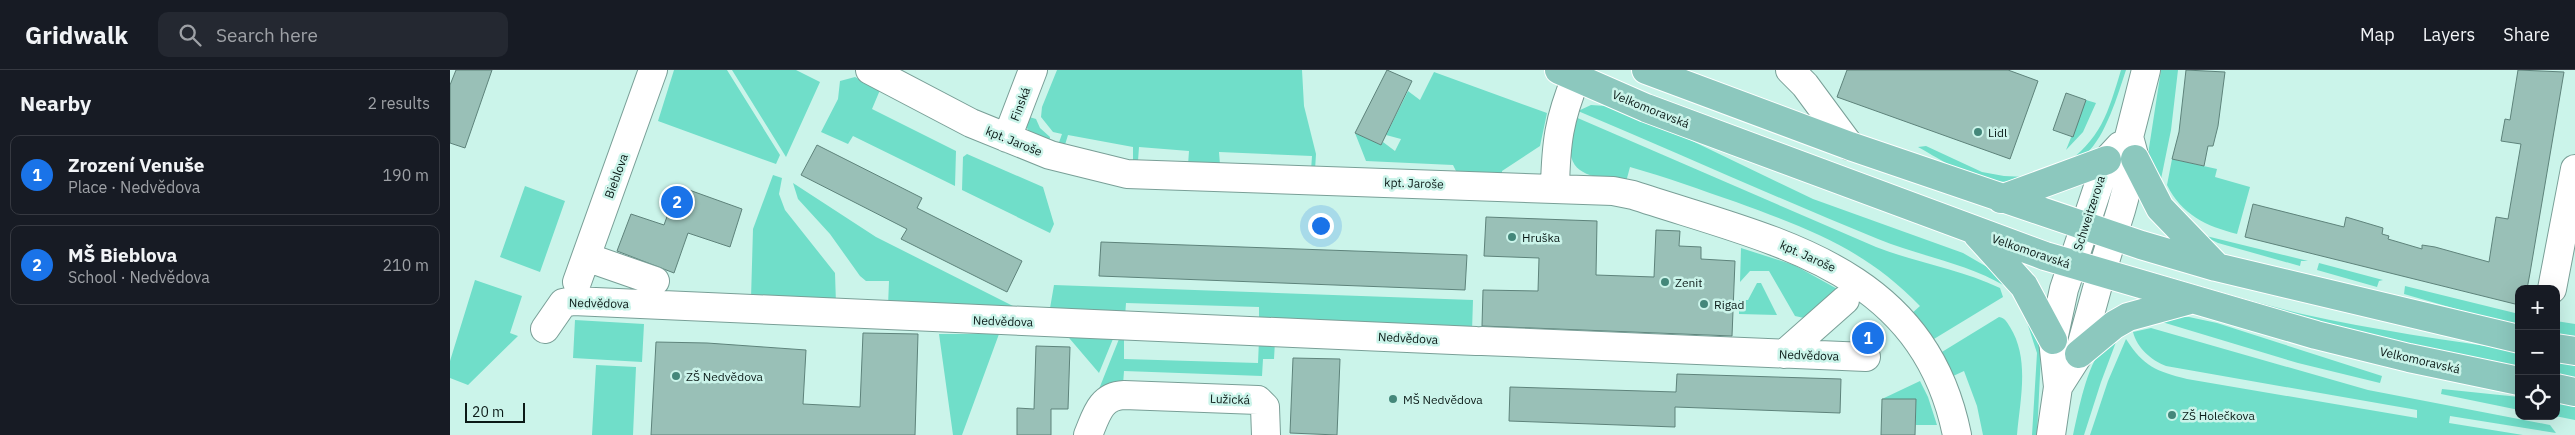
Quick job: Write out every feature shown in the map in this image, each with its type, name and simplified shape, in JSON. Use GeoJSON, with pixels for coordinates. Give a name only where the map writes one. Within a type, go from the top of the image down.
{"type":"FeatureCollection","features":[{"type":"Feature","properties":{"kind":"main road"},"geometry":{"type":"LineString","coordinates":[[1646,70],[1850,146],[2113,236],[2216,267],[2515,338]]}},
{"type":"Feature","properties":{"kind":"main road","name":"Velkomoravská"},"geometry":{"type":"LineString","coordinates":[[1568,74],[1646,108],[1974,232],[2101,274],[2400,356],[2515,380]]}},
{"type":"Feature","properties":{"kind":"main road"},"geometry":{"type":"LineString","coordinates":[[2132,148],[2160,208],[2216,267]]}},
{"type":"Feature","properties":{"kind":"main road"},"geometry":{"type":"LineString","coordinates":[[2001,199],[2107,160]]}},
{"type":"Feature","properties":{"kind":"main road"},"geometry":{"type":"LineString","coordinates":[[1974,232],[2024,286],[2054,340]]}},
{"type":"Feature","properties":{"kind":"main road"},"geometry":{"type":"LineString","coordinates":[[2079,354],[2114,325],[2128,317],[2192,299]]}},
{"type":"Feature","properties":{"kind":"main road"},"geometry":{"type":"LineString","coordinates":[[2560,349],[2575,351]]}},
{"type":"Feature","properties":{"kind":"main road"},"geometry":{"type":"LineString","coordinates":[[2560,389],[2575,392]]}},
{"type":"Feature","properties":{"kind":"street","name":"Bieblova"},"geometry":{"type":"LineString","coordinates":[[576,282],[653,70]]}},
{"type":"Feature","properties":{"kind":"street","name":"kpt. Jaroše"},"geometry":{"type":"LineString","coordinates":[[870,70],[971,123],[1050,156],[1127,174],[1555,187],[1613,191],[1633,195],[1805,253],[1849,276],[1878,299],[1906,326],[1928,358],[1950,404],[1957,435]]}},
{"type":"Feature","properties":{"kind":"street","name":"Finská"},"geometry":{"type":"LineString","coordinates":[[1007,138],[1033,70]]}},
{"type":"Feature","properties":{"kind":"street"},"geometry":{"type":"LineString","coordinates":[[1790,70],[1805,85],[1850,146]]}},
{"type":"Feature","properties":{"kind":"street","name":"Schweitzerova"},"geometry":{"type":"LineString","coordinates":[[2058,386],[2079,354],[2113,236],[2146,70]]}},
{"type":"Feature","properties":{"kind":"street"},"geometry":{"type":"LineString","coordinates":[[1555,187],[1557,134],[1564,108],[1568,74]]}},
{"type":"Feature","properties":{"kind":"street","name":"Schweitzerova"},"geometry":{"type":"LineString","coordinates":[[2051,435],[2058,386],[2054,340],[2064,289],[2107,160],[2132,148]]}},
{"type":"Feature","properties":{"kind":"street"},"geometry":{"type":"LineString","coordinates":[[2554,285],[2566,257],[2575,170]]}},
{"type":"Feature","properties":{"kind":"street"},"geometry":{"type":"LineString","coordinates":[[586,257],[655,281]]}},
{"type":"Feature","properties":{"kind":"street"},"geometry":{"type":"LineString","coordinates":[[1784,354],[1845,300]]}},
{"type":"Feature","properties":{"kind":"street","name":"Nedvědova"},"geometry":{"type":"LineString","coordinates":[[545,329],[562,303],[573,301],[1866,357]]}},
{"type":"Feature","properties":{"kind":"street","name":"Lužická"},"geometry":{"type":"LineString","coordinates":[[1088,435],[1101,406],[1114,396],[1258,400],[1266,407],[1266,435]]}},
{"type":"Feature","properties":{"kind":"green space"},"geometry":{"type":"Polygon","coordinates":[[[674,70],[727,70],[780,155],[776,164],[658,121],[674,70]]]}},
{"type":"Feature","properties":{"kind":"green space"},"geometry":{"type":"Polygon","coordinates":[[[732,70],[796,70],[820,82],[786,157],[732,70]]]}},
{"type":"Feature","properties":{"kind":"green space"},"geometry":{"type":"Polygon","coordinates":[[[1057,70],[1302,70],[1304,106],[1316,154],[1315,170],[1311,170],[1312,156],[1219,152],[1220,165],[1188,165],[1189,151],[1139,147],[1138,161],[1133,161],[1133,147],[1068,135],[1064,148],[1057,148],[1062,134],[1053,132],[1041,117],[1042,107],[1057,70]]]}},
{"type":"Feature","properties":{"kind":"green space"},"geometry":{"type":"Polygon","coordinates":[[[2121,70],[2126,70],[2100,137],[2086,154],[2062,166],[2086,146],[2094,136],[2107,112],[2121,70]]]}},
{"type":"Feature","properties":{"kind":"green space"},"geometry":{"type":"Polygon","coordinates":[[[2161,70],[2178,70],[2171,130],[2160,184],[2149,162],[2149,148],[2161,70]]]}},
{"type":"Feature","properties":{"kind":"green space"},"geometry":{"type":"Polygon","coordinates":[[[1434,72],[1547,113],[1540,146],[1502,171],[1502,177],[1458,175],[1453,165],[1366,161],[1355,133],[1381,145],[1383,142],[1395,151],[1401,139],[1386,135],[1408,91],[1420,100],[1434,72]]]}},
{"type":"Feature","properties":{"kind":"green space"},"geometry":{"type":"Polygon","coordinates":[[[855,77],[880,90],[872,109],[956,151],[955,186],[853,136],[848,144],[821,132],[838,99],[840,81],[855,77]]]}},
{"type":"Feature","properties":{"kind":"green space"},"geometry":{"type":"Polygon","coordinates":[[[2086,100],[2096,103],[2083,132],[2066,150],[2086,100]]]}},
{"type":"Feature","properties":{"kind":"green space"},"geometry":{"type":"Polygon","coordinates":[[[1591,105],[1606,106],[1684,137],[1813,199],[1963,253],[1994,271],[2005,286],[1974,271],[1878,239],[1578,111],[1591,105]]]}},
{"type":"Feature","properties":{"kind":"green space"},"geometry":{"type":"Polygon","coordinates":[[[1026,116],[1036,119],[1040,128],[1050,137],[1049,145],[1029,131],[1026,127],[1026,116]]]}},
{"type":"Feature","properties":{"kind":"green space"},"geometry":{"type":"Polygon","coordinates":[[[1573,116],[1876,247],[1985,281],[2000,288],[2003,297],[1929,342],[1910,315],[1920,306],[1899,286],[1878,270],[1857,255],[1835,243],[1736,202],[1630,167],[1626,182],[1584,173],[1572,159],[1570,149],[1573,116]]]}},
{"type":"Feature","properties":{"kind":"green space"},"geometry":{"type":"Polygon","coordinates":[[[1926,146],[1982,172],[2026,177],[2013,181],[1984,179],[1956,168],[1918,147],[1926,146]]]}},
{"type":"Feature","properties":{"kind":"green space"},"geometry":{"type":"Polygon","coordinates":[[[967,154],[1043,187],[1054,224],[1050,233],[962,190],[963,157],[967,154]]]}},
{"type":"Feature","properties":{"kind":"green space"},"geometry":{"type":"Polygon","coordinates":[[[2172,159],[2217,169],[2215,177],[2250,187],[2237,234],[2205,223],[2188,212],[2180,204],[2167,185],[2172,159]]]}},
{"type":"Feature","properties":{"kind":"green space"},"geometry":{"type":"Polygon","coordinates":[[[773,175],[782,178],[779,194],[785,210],[835,273],[836,304],[751,299],[753,229],[773,175]]]}},
{"type":"Feature","properties":{"kind":"green space"},"geometry":{"type":"Polygon","coordinates":[[[793,183],[876,237],[1015,307],[888,306],[889,281],[866,281],[860,276],[830,234],[798,199],[793,183]]]}},
{"type":"Feature","properties":{"kind":"green space"},"geometry":{"type":"Polygon","coordinates":[[[525,186],[565,201],[540,272],[500,257],[525,186]]]}},
{"type":"Feature","properties":{"kind":"green space"},"geometry":{"type":"Polygon","coordinates":[[[2202,235],[2308,261],[2301,261],[2300,266],[2218,243],[2202,235]]]}},
{"type":"Feature","properties":{"kind":"green space"},"geometry":{"type":"Polygon","coordinates":[[[1741,248],[1794,265],[1841,291],[1813,320],[1795,316],[1769,271],[1750,271],[1740,282],[1741,248]]]}},
{"type":"Feature","properties":{"kind":"green space"},"geometry":{"type":"Polygon","coordinates":[[[2319,263],[2383,280],[2379,281],[2377,287],[2317,270],[2319,263]]]}},
{"type":"Feature","properties":{"kind":"green space"},"geometry":{"type":"Polygon","coordinates":[[[2141,269],[2242,298],[2329,320],[2515,350],[2515,368],[2340,329],[2138,270],[2141,269]]]}},
{"type":"Feature","properties":{"kind":"green space"},"geometry":{"type":"Polygon","coordinates":[[[475,280],[522,296],[510,333],[518,336],[468,385],[450,378],[450,361],[475,280]]]}},
{"type":"Feature","properties":{"kind":"green space"},"geometry":{"type":"Polygon","coordinates":[[[1757,283],[1761,283],[1777,315],[1739,314],[1739,300],[1748,300],[1757,283]]]}},
{"type":"Feature","properties":{"kind":"green space"},"geometry":{"type":"Polygon","coordinates":[[[1054,285],[1473,300],[1472,331],[1259,323],[1259,307],[1126,303],[1125,317],[1049,314],[1054,285]]]}},
{"type":"Feature","properties":{"kind":"green space"},"geometry":{"type":"Polygon","coordinates":[[[2405,286],[2515,313],[2515,326],[2404,294],[2405,286]]]}},
{"type":"Feature","properties":{"kind":"green space"},"geometry":{"type":"Polygon","coordinates":[[[2023,310],[2039,340],[2041,354],[2037,435],[2032,435],[2037,353],[2023,310]]]}},
{"type":"Feature","properties":{"kind":"green space"},"geometry":{"type":"Polygon","coordinates":[[[1999,317],[2004,319],[2010,327],[2020,352],[2022,380],[2017,435],[1983,435],[1977,406],[1964,371],[1951,377],[1937,355],[1999,317]]]}},
{"type":"Feature","properties":{"kind":"green space"},"geometry":{"type":"Polygon","coordinates":[[[2189,317],[2217,323],[2382,376],[2380,383],[2298,363],[2152,319],[2189,317]]]}},
{"type":"Feature","properties":{"kind":"green space"},"geometry":{"type":"Polygon","coordinates":[[[575,320],[644,324],[642,362],[573,358],[575,320]]]}},
{"type":"Feature","properties":{"kind":"green space"},"geometry":{"type":"Polygon","coordinates":[[[2560,322],[2575,324],[2575,338],[2560,335],[2560,322]]]}},
{"type":"Feature","properties":{"kind":"green space"},"geometry":{"type":"Polygon","coordinates":[[[2151,328],[2368,390],[2515,418],[2515,420],[2550,425],[2556,433],[2450,416],[2449,423],[2523,435],[2090,435],[2108,381],[2126,339],[2145,362],[2159,370],[2187,379],[2417,418],[2417,410],[2166,366],[2145,353],[2133,332],[2151,328]]]}},
{"type":"Feature","properties":{"kind":"green space"},"geometry":{"type":"Polygon","coordinates":[[[1064,332],[1115,334],[1099,373],[1064,332]]]}},
{"type":"Feature","properties":{"kind":"green space"},"geometry":{"type":"Polygon","coordinates":[[[939,334],[999,334],[962,435],[953,435],[939,334]]]}},
{"type":"Feature","properties":{"kind":"green space"},"geometry":{"type":"Polygon","coordinates":[[[1121,334],[1124,334],[1124,359],[1258,363],[1259,340],[1275,341],[1274,359],[1263,359],[1262,376],[1124,371],[1123,385],[1102,392],[1099,389],[1121,334]]]}},
{"type":"Feature","properties":{"kind":"green space"},"geometry":{"type":"Polygon","coordinates":[[[2119,334],[2084,435],[2073,435],[2092,365],[2104,346],[2119,334]]]}},
{"type":"Feature","properties":{"kind":"green space"},"geometry":{"type":"Polygon","coordinates":[[[2560,359],[2575,361],[2575,378],[2560,376],[2560,359]]]}},
{"type":"Feature","properties":{"kind":"green space"},"geometry":{"type":"Polygon","coordinates":[[[596,365],[636,367],[633,435],[592,435],[596,365]]]}},
{"type":"Feature","properties":{"kind":"green space"},"geometry":{"type":"Polygon","coordinates":[[[1920,381],[1928,397],[1937,425],[1916,425],[1916,399],[1882,399],[1920,381]]]}},
{"type":"Feature","properties":{"kind":"green space"},"geometry":{"type":"Polygon","coordinates":[[[2442,389],[2515,397],[2515,409],[2441,394],[2442,389]]]}},
{"type":"Feature","properties":{"kind":"green space"},"geometry":{"type":"Polygon","coordinates":[[[2560,403],[2575,405],[2575,420],[2560,417],[2560,403]]]}},
{"type":"Feature","properties":{"kind":"building"},"geometry":{"type":"Polygon","coordinates":[[[456,70],[492,70],[465,148],[450,143],[450,85],[456,70]]]}},
{"type":"Feature","properties":{"kind":"building"},"geometry":{"type":"Polygon","coordinates":[[[1387,70],[1412,81],[1381,145],[1355,133],[1387,70]]]}},
{"type":"Feature","properties":{"kind":"building","name":"Lidl"},"geometry":{"type":"Polygon","coordinates":[[[1847,70],[2008,70],[2038,81],[2010,159],[1837,97],[1847,70]]]}},
{"type":"Feature","properties":{"kind":"building"},"geometry":{"type":"Polygon","coordinates":[[[2186,70],[2225,72],[2218,126],[2213,146],[2208,146],[2204,166],[2172,159],[2179,132],[2186,70]]]}},
{"type":"Feature","properties":{"kind":"building"},"geometry":{"type":"Polygon","coordinates":[[[2518,70],[2564,72],[2528,285],[2515,285],[2515,304],[2245,237],[2253,204],[2344,227],[2346,217],[2383,228],[2382,234],[2389,236],[2388,239],[2422,249],[2422,245],[2435,247],[2489,262],[2496,217],[2508,219],[2521,144],[2501,141],[2505,119],[2510,120],[2518,70]]]}},
{"type":"Feature","properties":{"kind":"building"},"geometry":{"type":"Polygon","coordinates":[[[2066,93],[2086,100],[2073,137],[2053,130],[2066,93]]]}},
{"type":"Feature","properties":{"kind":"building"},"geometry":{"type":"Polygon","coordinates":[[[817,145],[922,198],[917,208],[1022,261],[1007,292],[901,239],[907,229],[801,175],[817,145]]]}},
{"type":"Feature","properties":{"kind":"building"},"geometry":{"type":"Polygon","coordinates":[[[678,186],[742,209],[730,247],[688,233],[674,273],[617,251],[631,214],[664,225],[678,186]]]}},
{"type":"Feature","properties":{"kind":"building"},"geometry":{"type":"Polygon","coordinates":[[[1486,217],[1597,221],[1596,275],[1654,277],[1656,230],[1680,231],[1679,246],[1701,247],[1701,259],[1735,261],[1732,336],[1482,326],[1483,290],[1538,291],[1539,258],[1484,256],[1486,217]]]}},
{"type":"Feature","properties":{"kind":"building"},"geometry":{"type":"Polygon","coordinates":[[[1101,242],[1467,255],[1465,290],[1099,276],[1101,242]]]}},
{"type":"Feature","properties":{"kind":"building"},"geometry":{"type":"Polygon","coordinates":[[[1864,325],[1872,325],[1876,328],[1880,336],[1876,345],[1867,341],[1856,341],[1857,331],[1864,325]]]}},
{"type":"Feature","properties":{"kind":"building"},"geometry":{"type":"Polygon","coordinates":[[[863,333],[918,334],[915,435],[651,435],[656,342],[707,343],[806,350],[803,404],[860,407],[863,333]]]}},
{"type":"Feature","properties":{"kind":"building"},"geometry":{"type":"Polygon","coordinates":[[[1036,346],[1070,347],[1068,409],[1051,409],[1051,435],[1017,435],[1017,408],[1034,409],[1036,346]]]}},
{"type":"Feature","properties":{"kind":"building"},"geometry":{"type":"Polygon","coordinates":[[[1293,358],[1340,359],[1337,435],[1290,433],[1293,358]]]}},
{"type":"Feature","properties":{"kind":"building"},"geometry":{"type":"Polygon","coordinates":[[[1677,374],[1841,379],[1840,413],[1675,407],[1675,427],[1509,421],[1510,387],[1676,392],[1677,374]]]}},
{"type":"Feature","properties":{"kind":"building"},"geometry":{"type":"Polygon","coordinates":[[[1882,399],[1916,399],[1915,435],[1881,435],[1882,399]]]}},
{"type":"Feature","properties":{"kind":"place","name":"Lidl"},"geometry":{"type":"Point","coordinates":[1978,132]}},
{"type":"Feature","properties":{"kind":"place","name":"MŠ Bieblova"},"geometry":{"type":"Point","coordinates":[677,202]}},
{"type":"Feature","properties":{"kind":"place","name":"Hruška"},"geometry":{"type":"Point","coordinates":[1512,237]}},
{"type":"Feature","properties":{"kind":"place","name":"Zenit"},"geometry":{"type":"Point","coordinates":[1665,282]}},
{"type":"Feature","properties":{"kind":"place","name":"Rigad"},"geometry":{"type":"Point","coordinates":[1704,304]}},
{"type":"Feature","properties":{"kind":"place","name":"Zrození Venuše"},"geometry":{"type":"Point","coordinates":[1868,338]}},
{"type":"Feature","properties":{"kind":"place","name":"ZŠ Nedvědova"},"geometry":{"type":"Point","coordinates":[676,376]}},
{"type":"Feature","properties":{"kind":"place","name":"MŠ Nedvědova"},"geometry":{"type":"Point","coordinates":[1393,399]}},
{"type":"Feature","properties":{"kind":"place","name":"ZŠ Holečkova"},"geometry":{"type":"Point","coordinates":[2172,415]}}]}
